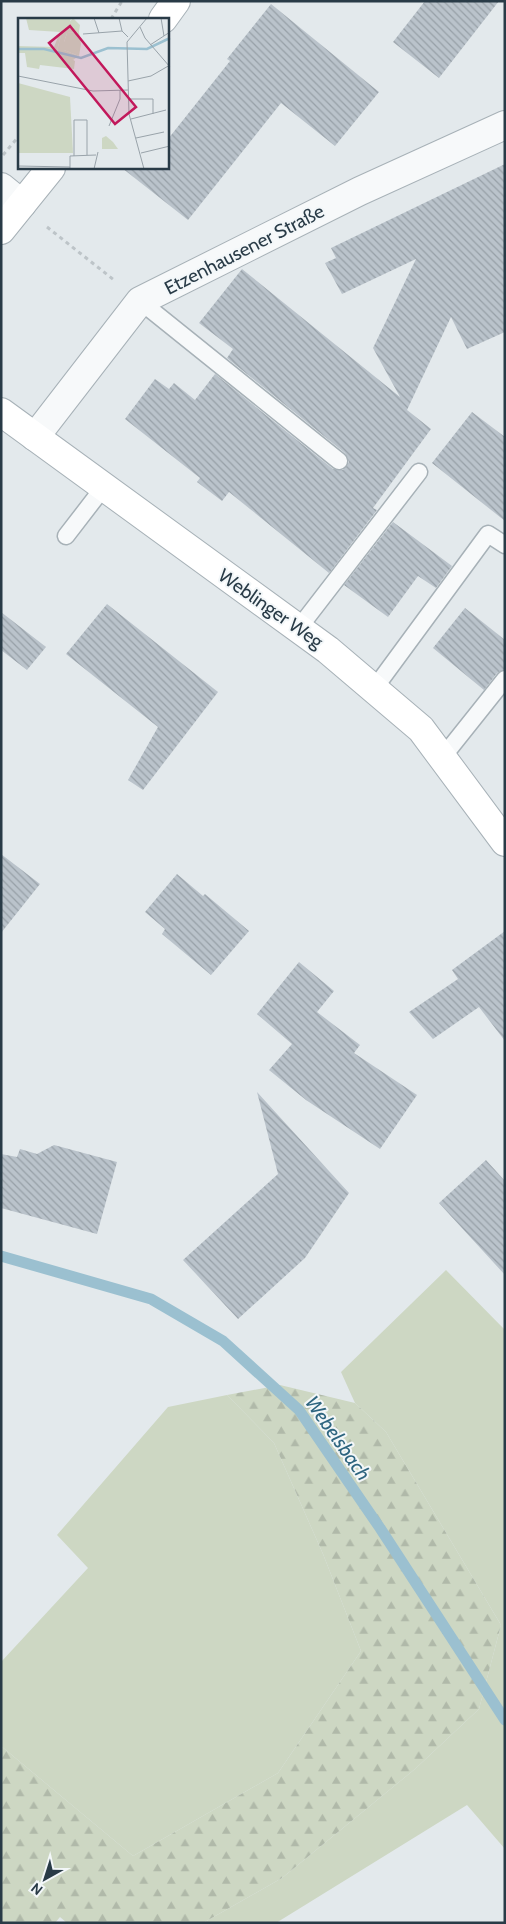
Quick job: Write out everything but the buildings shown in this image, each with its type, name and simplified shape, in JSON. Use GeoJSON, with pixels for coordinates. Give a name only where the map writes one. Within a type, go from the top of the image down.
{"type":"FeatureCollection","features":[{"type":"Feature","properties":{"kind":"street"},"geometry":{"type":"LineString","coordinates":[[164,18],[176,1]]}},
{"type":"Feature","properties":{"kind":"street","name":"Etzenhausener Straße"},"geometry":{"type":"LineString","coordinates":[[35,437],[140,301],[360,190],[505,125]]}},
{"type":"Feature","properties":{"kind":"street"},"geometry":{"type":"LineString","coordinates":[[1,230],[51,169]]}},
{"type":"Feature","properties":{"kind":"street"},"geometry":{"type":"LineString","coordinates":[[1,187],[22,204]]}},
{"type":"Feature","properties":{"kind":"street","name":"Weblinger Weg"},"geometry":{"type":"LineString","coordinates":[[1,412],[328,650],[374,689],[421,730],[505,842]]}},
{"type":"Feature","properties":{"kind":"lane"},"geometry":{"type":"LineString","coordinates":[[140,301],[339,460]]}},
{"type":"Feature","properties":{"kind":"lane"},"geometry":{"type":"LineString","coordinates":[[298,629],[419,472]]}},
{"type":"Feature","properties":{"kind":"lane"},"geometry":{"type":"LineString","coordinates":[[66,536],[103,488]]}},
{"type":"Feature","properties":{"kind":"lane"},"geometry":{"type":"LineString","coordinates":[[374,689],[488,534],[505,545]]}},
{"type":"Feature","properties":{"kind":"lane"},"geometry":{"type":"LineString","coordinates":[[442,758],[505,679]]}},
{"type":"Feature","properties":{"kind":"path"},"geometry":{"type":"LineString","coordinates":[[112,18],[122,1]]}},
{"type":"Feature","properties":{"kind":"path"},"geometry":{"type":"LineString","coordinates":[[1,158],[18,137]]}},
{"type":"Feature","properties":{"kind":"path"},"geometry":{"type":"LineString","coordinates":[[22,204],[37,219],[140,301]]}},
{"type":"Feature","properties":{"kind":"green space"},"geometry":{"type":"Polygon","coordinates":[[[446,1270],[505,1330],[505,1849],[467,1805],[276,1923],[203,1923],[282,1878],[415,1769],[479,1709],[501,1625],[386,1432],[355,1403],[341,1372],[446,1270]]]}},
{"type":"Feature","properties":{"kind":"green space"},"geometry":{"type":"Polygon","coordinates":[[[280,1385],[355,1403],[386,1432],[501,1625],[479,1709],[415,1769],[282,1878],[203,1923],[67,1923],[60,1917],[55,1923],[1,1923],[1,1746],[133,1856],[278,1773],[361,1651],[323,1554],[274,1443],[227,1395],[280,1385]]]}},
{"type":"Feature","properties":{"kind":"green space"},"geometry":{"type":"Polygon","coordinates":[[[227,1395],[274,1443],[323,1554],[361,1651],[278,1773],[133,1856],[1,1746],[1,1662],[88,1568],[57,1535],[168,1407],[227,1395]]]}},
{"type":"Feature","properties":{"kind":"waterway","name":"Webelsbach"},"geometry":{"type":"LineString","coordinates":[[1,1256],[151,1299],[223,1341],[299,1410],[380,1528],[505,1720]]}}]}
